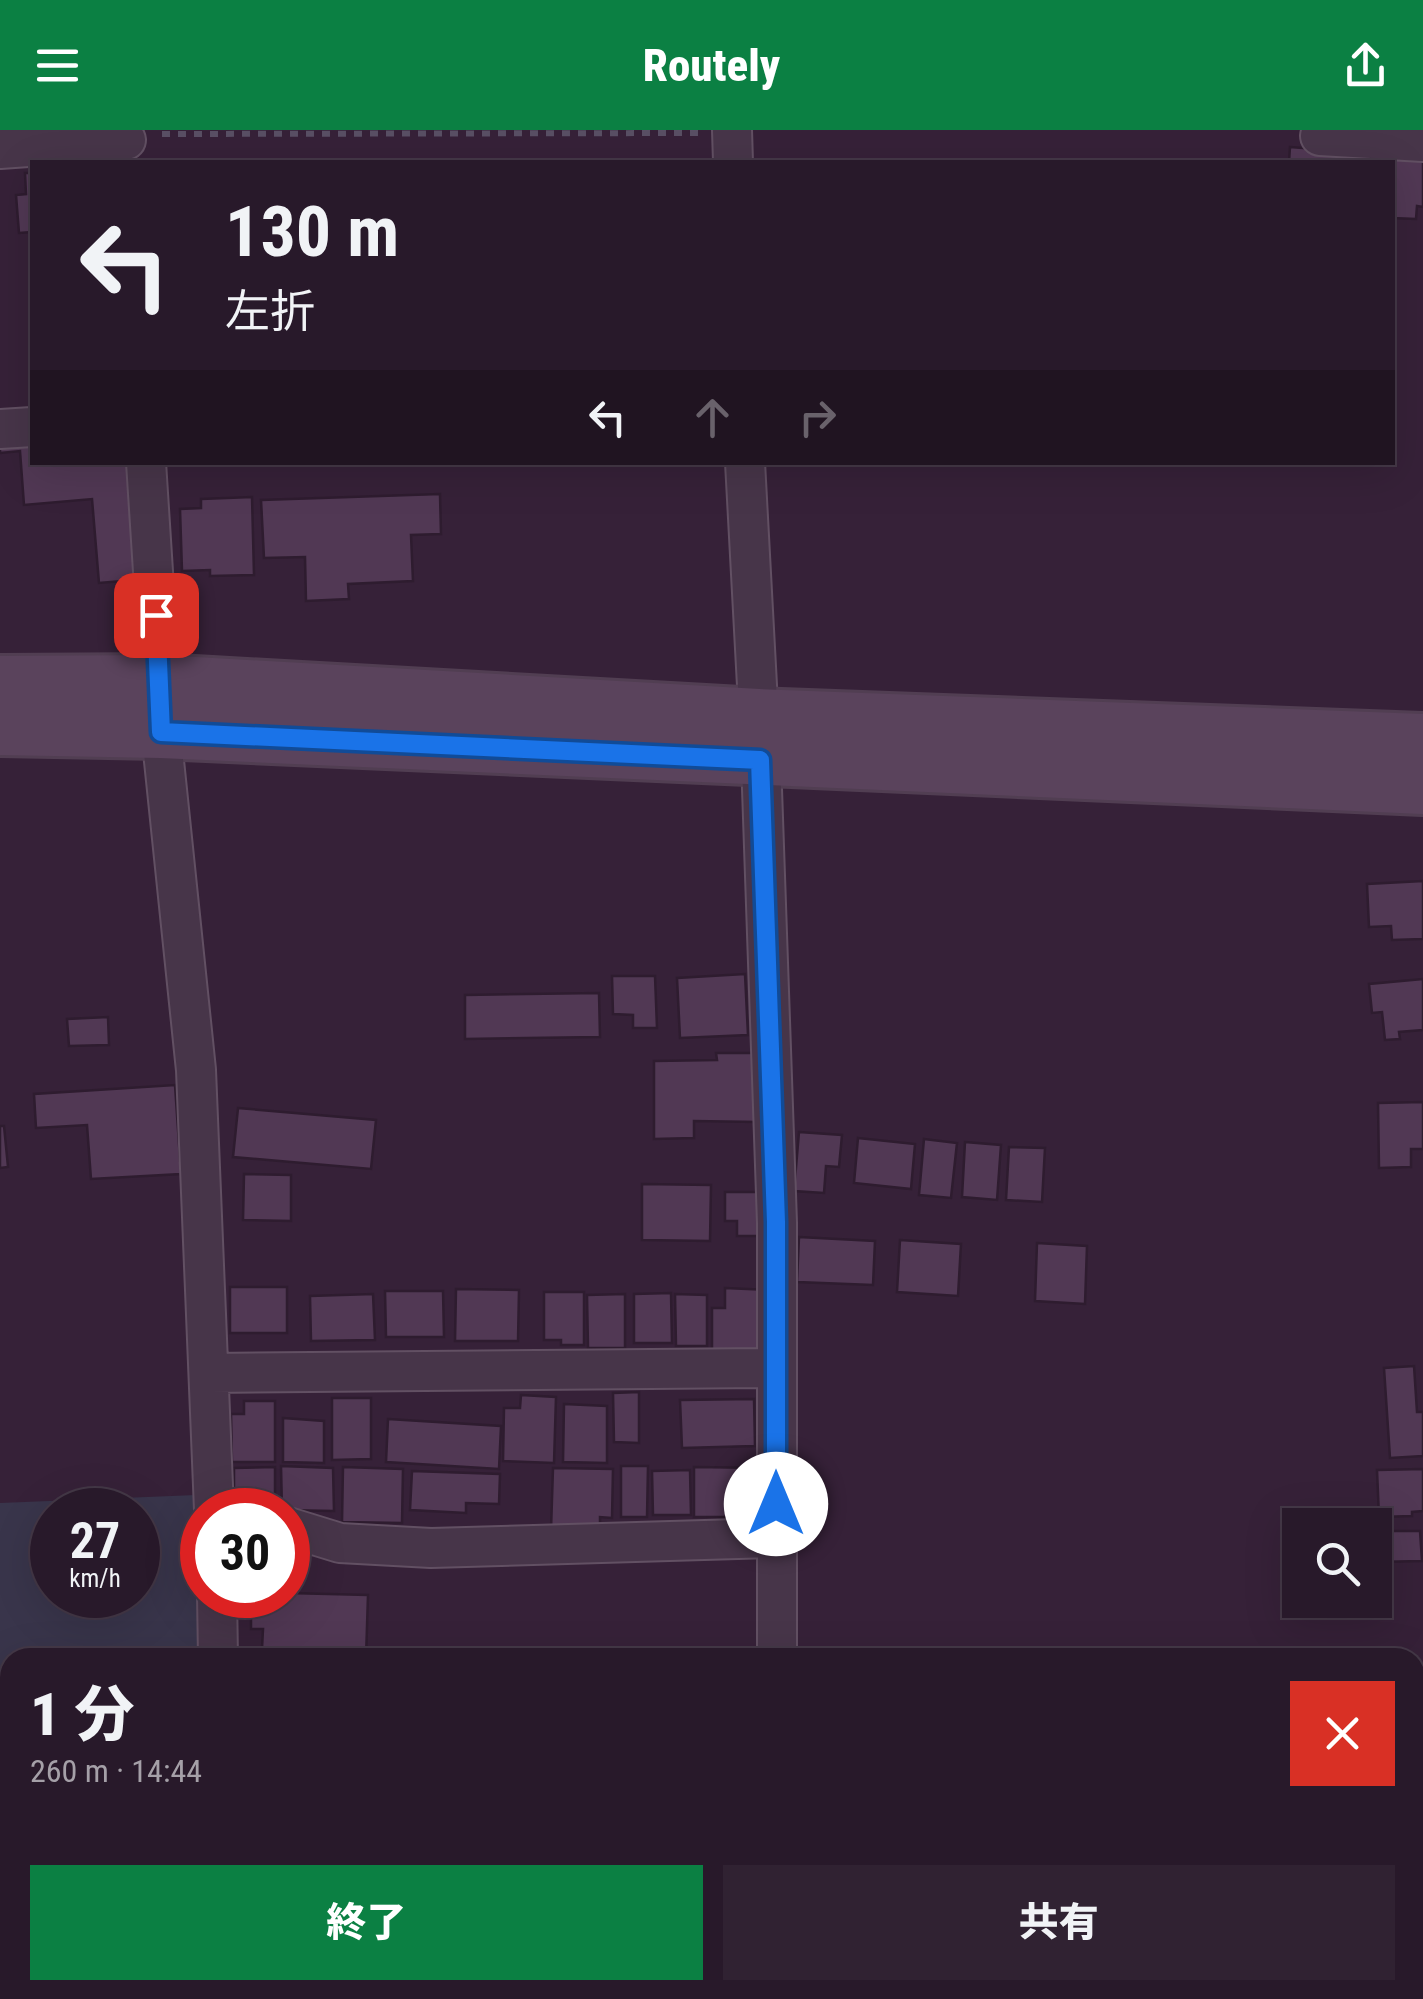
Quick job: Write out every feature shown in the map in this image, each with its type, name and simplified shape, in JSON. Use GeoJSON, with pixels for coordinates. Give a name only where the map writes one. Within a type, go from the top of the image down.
{"type":"FeatureCollection","features":[{"type":"Feature","properties":{"kind":"street"},"geometry":{"type":"LineString","coordinates":[[1320,136],[1423,142]]}},
{"type":"Feature","properties":{"kind":"street"},"geometry":{"type":"LineString","coordinates":[[0,149],[126,142]]}},
{"type":"Feature","properties":{"kind":"street"},"geometry":{"type":"LineString","coordinates":[[0,429],[30,427]]}},
{"type":"Feature","properties":{"kind":"street"},"geometry":{"type":"LineString","coordinates":[[146,465],[161,732],[196,1070],[219,1488]]}},
{"type":"Feature","properties":{"kind":"street"},"geometry":{"type":"LineString","coordinates":[[745,465],[776,1222],[777,1648]]}},
{"type":"Feature","properties":{"kind":"street"},"geometry":{"type":"LineString","coordinates":[[0,682],[160,681],[759,737],[1423,788]]}},
{"type":"Feature","properties":{"kind":"street"},"geometry":{"type":"LineString","coordinates":[[0,729],[1423,740]]}},
{"type":"Feature","properties":{"kind":"street"},"geometry":{"type":"LineString","coordinates":[[210,1374],[776,1368]]}},
{"type":"Feature","properties":{"kind":"street"},"geometry":{"type":"LineString","coordinates":[[310,1533],[340,1543],[431,1548],[776,1538]]}},
{"type":"Feature","properties":{"kind":"street"},"geometry":{"type":"LineString","coordinates":[[217,1618],[218,1648]]}},
{"type":"Feature","properties":{"kind":"path"},"geometry":{"type":"LineString","coordinates":[[126,142],[732,142]]}},
{"type":"Feature","properties":{"kind":"shaded area"},"geometry":{"type":"Polygon","coordinates":[[[160,1496],[180,1496],[180,1618],[201,1618],[203,1648],[0,1648],[0,1503],[30,1502],[30,1618],[160,1618],[160,1496]]]}},
{"type":"Feature","properties":{"kind":"building"},"geometry":{"type":"Polygon","coordinates":[[[1290,147],[1354,152],[1354,160],[1289,160],[1290,147]]]}},
{"type":"Feature","properties":{"kind":"building"},"geometry":{"type":"Polygon","coordinates":[[[1384,150],[1423,152],[1423,207],[1417,206],[1416,219],[1395,218],[1395,160],[1383,160],[1384,150]]]}},
{"type":"Feature","properties":{"kind":"building"},"geometry":{"type":"Polygon","coordinates":[[[25,173],[30,173],[30,232],[19,233],[16,195],[26,194],[25,173]]]}},
{"type":"Feature","properties":{"kind":"building"},"geometry":{"type":"Polygon","coordinates":[[[30,436],[30,465],[138,465],[146,579],[99,583],[92,499],[24,505],[20,451],[0,453],[0,438],[30,436]]]}},
{"type":"Feature","properties":{"kind":"building"},"geometry":{"type":"Polygon","coordinates":[[[440,494],[441,534],[411,535],[413,581],[348,584],[349,599],[306,601],[305,557],[264,558],[261,500],[440,494]]]}},
{"type":"Feature","properties":{"kind":"building"},"geometry":{"type":"Polygon","coordinates":[[[252,497],[254,575],[210,576],[210,570],[182,571],[180,509],[201,508],[201,499],[252,497]]]}},
{"type":"Feature","properties":{"kind":"building"},"geometry":{"type":"Polygon","coordinates":[[[1423,881],[1423,939],[1392,940],[1391,926],[1369,927],[1367,884],[1423,881]]]}},
{"type":"Feature","properties":{"kind":"building"},"geometry":{"type":"Polygon","coordinates":[[[745,974],[748,1035],[680,1038],[677,978],[745,974]]]}},
{"type":"Feature","properties":{"kind":"building"},"geometry":{"type":"Polygon","coordinates":[[[612,976],[655,976],[657,1028],[633,1028],[633,1015],[613,1014],[612,976]]]}},
{"type":"Feature","properties":{"kind":"building"},"geometry":{"type":"Polygon","coordinates":[[[1423,979],[1423,1030],[1399,1032],[1400,1039],[1385,1040],[1382,1012],[1372,1013],[1369,984],[1423,979]]]}},
{"type":"Feature","properties":{"kind":"building"},"geometry":{"type":"Polygon","coordinates":[[[599,993],[600,1037],[465,1039],[465,995],[599,993]]]}},
{"type":"Feature","properties":{"kind":"building"},"geometry":{"type":"Polygon","coordinates":[[[108,1017],[109,1045],[69,1046],[67,1019],[108,1017]]]}},
{"type":"Feature","properties":{"kind":"building"},"geometry":{"type":"Polygon","coordinates":[[[716,1053],[759,1053],[759,1122],[694,1121],[694,1138],[654,1139],[654,1061],[717,1060],[716,1053]]]}},
{"type":"Feature","properties":{"kind":"building"},"geometry":{"type":"Polygon","coordinates":[[[175,1085],[181,1174],[91,1179],[87,1125],[36,1128],[34,1094],[175,1085]]]}},
{"type":"Feature","properties":{"kind":"building"},"geometry":{"type":"Polygon","coordinates":[[[1423,1102],[1423,1149],[1411,1149],[1411,1167],[1379,1168],[1378,1103],[1423,1102]]]}},
{"type":"Feature","properties":{"kind":"building"},"geometry":{"type":"Polygon","coordinates":[[[238,1108],[376,1120],[371,1169],[233,1157],[238,1108]]]}},
{"type":"Feature","properties":{"kind":"building"},"geometry":{"type":"Polygon","coordinates":[[[0,1126],[4,1126],[8,1167],[0,1168],[0,1126]]]}},
{"type":"Feature","properties":{"kind":"building"},"geometry":{"type":"Polygon","coordinates":[[[799,1132],[842,1135],[839,1167],[826,1166],[824,1193],[794,1191],[799,1132]]]}},
{"type":"Feature","properties":{"kind":"building"},"geometry":{"type":"Polygon","coordinates":[[[858,1138],[915,1144],[911,1189],[854,1183],[858,1138]]]}},
{"type":"Feature","properties":{"kind":"building"},"geometry":{"type":"Polygon","coordinates":[[[924,1139],[957,1143],[951,1198],[919,1195],[924,1139]]]}},
{"type":"Feature","properties":{"kind":"building"},"geometry":{"type":"Polygon","coordinates":[[[965,1142],[1001,1145],[997,1200],[962,1197],[965,1142]]]}},
{"type":"Feature","properties":{"kind":"building"},"geometry":{"type":"Polygon","coordinates":[[[1009,1147],[1045,1148],[1042,1202],[1006,1200],[1009,1147]]]}},
{"type":"Feature","properties":{"kind":"building"},"geometry":{"type":"Polygon","coordinates":[[[244,1174],[291,1175],[291,1221],[243,1220],[244,1174]]]}},
{"type":"Feature","properties":{"kind":"building"},"geometry":{"type":"Polygon","coordinates":[[[642,1184],[711,1185],[710,1241],[642,1240],[642,1184]]]}},
{"type":"Feature","properties":{"kind":"building"},"geometry":{"type":"Polygon","coordinates":[[[725,1192],[764,1192],[763,1236],[737,1236],[737,1221],[725,1221],[725,1192]]]}},
{"type":"Feature","properties":{"kind":"building"},"geometry":{"type":"Polygon","coordinates":[[[799,1237],[875,1241],[873,1285],[797,1282],[799,1237]]]}},
{"type":"Feature","properties":{"kind":"building"},"geometry":{"type":"Polygon","coordinates":[[[900,1240],[961,1244],[958,1296],[897,1292],[900,1240]]]}},
{"type":"Feature","properties":{"kind":"building"},"geometry":{"type":"Polygon","coordinates":[[[1037,1243],[1087,1246],[1085,1304],[1035,1301],[1037,1243]]]}},
{"type":"Feature","properties":{"kind":"building"},"geometry":{"type":"Polygon","coordinates":[[[230,1287],[287,1287],[287,1333],[230,1333],[230,1287]]]}},
{"type":"Feature","properties":{"kind":"building"},"geometry":{"type":"Polygon","coordinates":[[[725,1288],[769,1290],[770,1352],[712,1354],[712,1308],[725,1308],[725,1288]]]}},
{"type":"Feature","properties":{"kind":"building"},"geometry":{"type":"Polygon","coordinates":[[[456,1289],[519,1290],[518,1341],[455,1341],[456,1289]]]}},
{"type":"Feature","properties":{"kind":"building"},"geometry":{"type":"Polygon","coordinates":[[[385,1291],[443,1291],[444,1337],[386,1337],[385,1291]]]}},
{"type":"Feature","properties":{"kind":"building"},"geometry":{"type":"Polygon","coordinates":[[[544,1292],[584,1292],[584,1345],[544,1340],[544,1292]]]}},
{"type":"Feature","properties":{"kind":"building"},"geometry":{"type":"Polygon","coordinates":[[[671,1293],[672,1343],[634,1343],[634,1294],[671,1293]]]}},
{"type":"Feature","properties":{"kind":"building"},"geometry":{"type":"Polygon","coordinates":[[[373,1294],[375,1340],[311,1341],[310,1296],[373,1294]]]}},
{"type":"Feature","properties":{"kind":"building"},"geometry":{"type":"Polygon","coordinates":[[[625,1294],[625,1348],[588,1348],[587,1295],[625,1294]]]}},
{"type":"Feature","properties":{"kind":"building"},"geometry":{"type":"Polygon","coordinates":[[[675,1294],[707,1295],[707,1346],[676,1346],[675,1294]]]}},
{"type":"Feature","properties":{"kind":"building"},"geometry":{"type":"Polygon","coordinates":[[[1414,1366],[1417,1412],[1423,1412],[1423,1456],[1390,1458],[1384,1368],[1414,1366]]]}},
{"type":"Feature","properties":{"kind":"building"},"geometry":{"type":"Polygon","coordinates":[[[639,1392],[639,1443],[614,1442],[613,1393],[639,1392]]]}},
{"type":"Feature","properties":{"kind":"building"},"geometry":{"type":"Polygon","coordinates":[[[521,1395],[556,1397],[554,1463],[503,1461],[504,1408],[520,1408],[521,1395]]]}},
{"type":"Feature","properties":{"kind":"building"},"geometry":{"type":"Polygon","coordinates":[[[332,1398],[371,1398],[371,1459],[332,1460],[332,1398]]]}},
{"type":"Feature","properties":{"kind":"building"},"geometry":{"type":"Polygon","coordinates":[[[754,1399],[755,1446],[682,1448],[680,1400],[754,1399]]]}},
{"type":"Feature","properties":{"kind":"building"},"geometry":{"type":"Polygon","coordinates":[[[244,1401],[275,1401],[275,1462],[232,1462],[231,1414],[244,1414],[244,1401]]]}},
{"type":"Feature","properties":{"kind":"building"},"geometry":{"type":"Polygon","coordinates":[[[564,1404],[607,1406],[607,1463],[563,1462],[564,1404]]]}},
{"type":"Feature","properties":{"kind":"building"},"geometry":{"type":"Polygon","coordinates":[[[283,1418],[324,1421],[324,1463],[283,1462],[283,1418]]]}},
{"type":"Feature","properties":{"kind":"building"},"geometry":{"type":"Polygon","coordinates":[[[388,1419],[501,1426],[499,1469],[386,1462],[388,1419]]]}},
{"type":"Feature","properties":{"kind":"building"},"geometry":{"type":"Polygon","coordinates":[[[281,1466],[333,1468],[334,1511],[310,1511],[310,1488],[282,1488],[281,1466]]]}},
{"type":"Feature","properties":{"kind":"building"},"geometry":{"type":"Polygon","coordinates":[[[621,1466],[648,1466],[647,1517],[621,1517],[621,1466]]]}},
{"type":"Feature","properties":{"kind":"building"},"geometry":{"type":"Polygon","coordinates":[[[275,1467],[275,1488],[234,1488],[234,1468],[275,1467]]]}},
{"type":"Feature","properties":{"kind":"building"},"geometry":{"type":"Polygon","coordinates":[[[343,1467],[403,1469],[402,1523],[342,1522],[343,1467]]]}},
{"type":"Feature","properties":{"kind":"building"},"geometry":{"type":"Polygon","coordinates":[[[694,1467],[767,1468],[767,1517],[694,1517],[694,1467]]]}},
{"type":"Feature","properties":{"kind":"building"},"geometry":{"type":"Polygon","coordinates":[[[553,1468],[613,1469],[612,1518],[600,1517],[600,1526],[551,1530],[553,1468]]]}},
{"type":"Feature","properties":{"kind":"building"},"geometry":{"type":"Polygon","coordinates":[[[1423,1469],[1423,1511],[1392,1517],[1392,1508],[1379,1508],[1377,1470],[1423,1469]]]}},
{"type":"Feature","properties":{"kind":"building"},"geometry":{"type":"Polygon","coordinates":[[[690,1470],[691,1515],[653,1515],[652,1471],[690,1470]]]}},
{"type":"Feature","properties":{"kind":"building"},"geometry":{"type":"Polygon","coordinates":[[[412,1471],[500,1474],[499,1504],[466,1503],[466,1513],[410,1510],[412,1471]]]}},
{"type":"Feature","properties":{"kind":"building"},"geometry":{"type":"Polygon","coordinates":[[[1392,1531],[1420,1531],[1422,1561],[1392,1562],[1392,1531]]]}},
{"type":"Feature","properties":{"kind":"building"},"geometry":{"type":"Polygon","coordinates":[[[310,1594],[368,1595],[366,1648],[262,1648],[263,1629],[251,1629],[251,1618],[310,1618],[310,1594]]]}},
{"type":"Feature","properties":{"kind":"route"},"geometry":{"type":"LineString","coordinates":[[156,615],[161,732],[760,760],[776,1222],[776,1504]]}}]}
